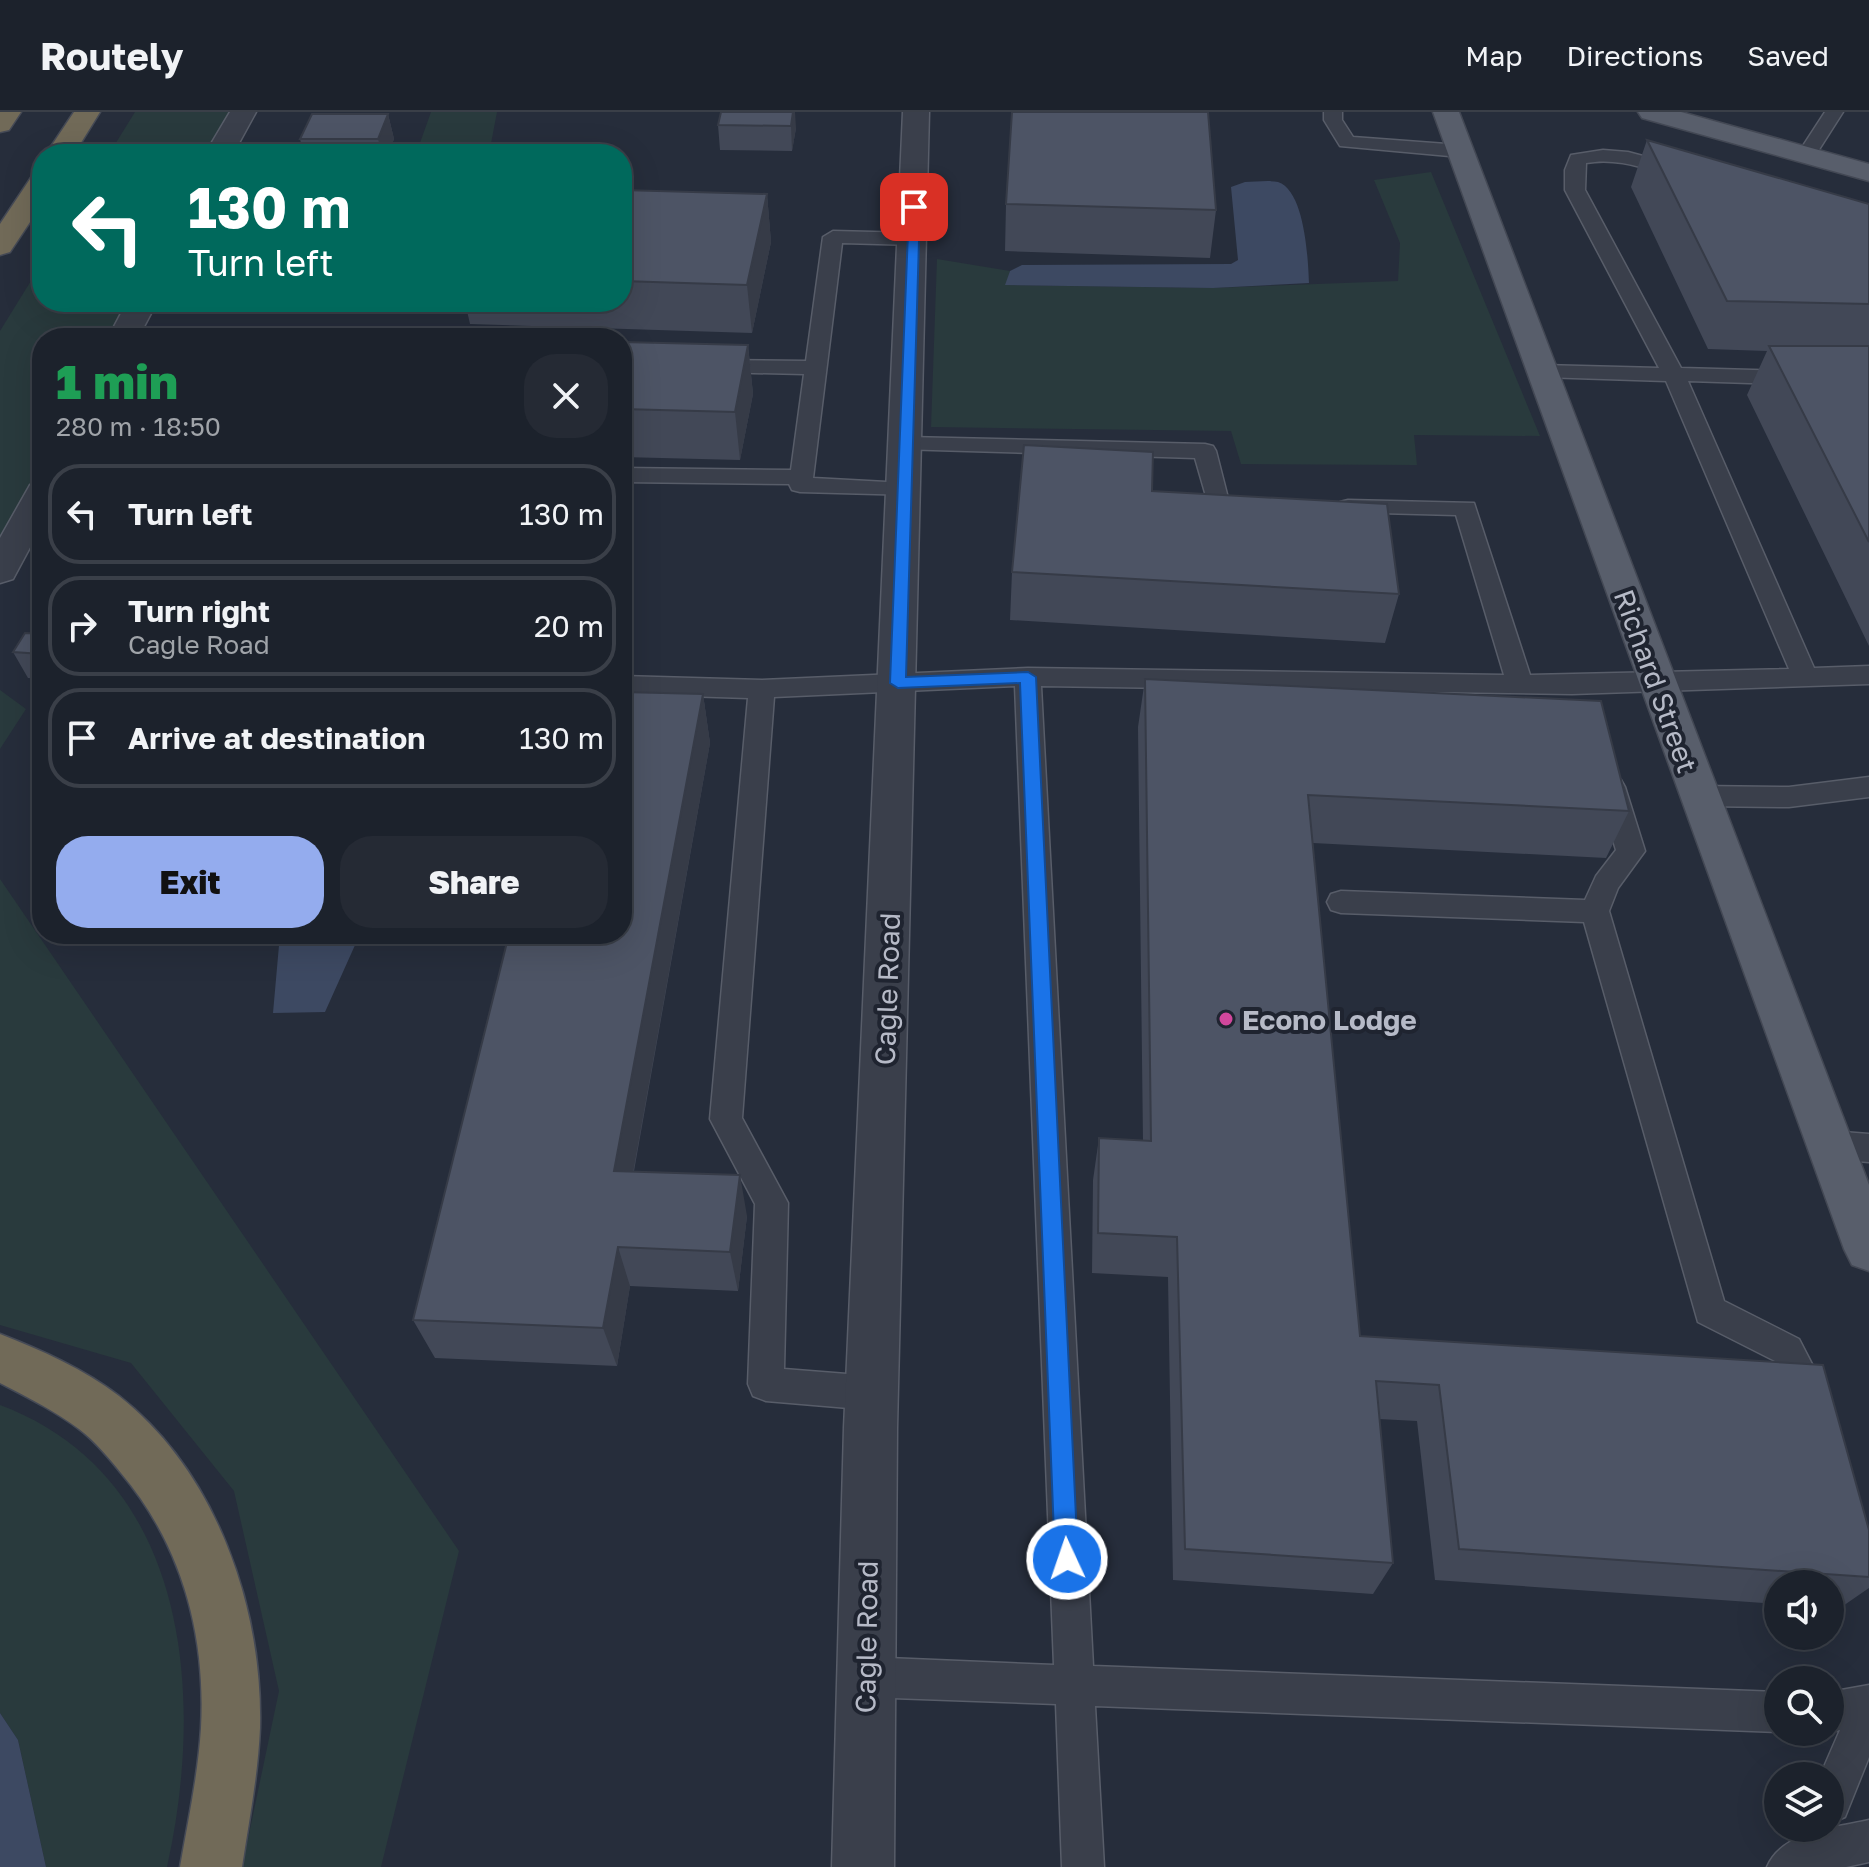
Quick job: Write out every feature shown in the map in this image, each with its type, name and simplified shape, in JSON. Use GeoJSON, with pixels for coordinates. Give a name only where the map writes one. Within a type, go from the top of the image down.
{"type":"FeatureCollection","features":[{"type":"Feature","properties":{"kind":"highway"},"geometry":{"type":"LineString","coordinates":[[0,124],[8,112]]}},
{"type":"Feature","properties":{"kind":"highway"},"geometry":{"type":"LineString","coordinates":[[66,144],[87,112]]}},
{"type":"Feature","properties":{"kind":"highway"},"geometry":{"type":"LineString","coordinates":[[0,246],[32,197]]}},
{"type":"Feature","properties":{"kind":"highway"},"geometry":{"type":"LineString","coordinates":[[0,1358],[36,1374],[99,1412],[154,1467],[194,1530],[219,1600],[230,1675],[228,1769],[211,1867]]}},
{"type":"Feature","properties":{"kind":"main road","name":"Richard Street"},"geometry":{"type":"LineString","coordinates":[[1446,112],[1869,1249]]}},
{"type":"Feature","properties":{"kind":"main road"},"geometry":{"type":"LineString","coordinates":[[1651,112],[1869,173]]}},
{"type":"Feature","properties":{"kind":"street"},"geometry":{"type":"LineString","coordinates":[[225,144],[243,112]]}},
{"type":"Feature","properties":{"kind":"street","name":"Cagle Road"},"geometry":{"type":"LineString","coordinates":[[863,1867],[864,1677],[872,1393],[907,444],[916,112]]}},
{"type":"Feature","properties":{"kind":"street"},"geometry":{"type":"LineString","coordinates":[[0,571],[32,511]]}},
{"type":"Feature","properties":{"kind":"lane"},"geometry":{"type":"LineString","coordinates":[[1333,112],[1333,120],[1347,142],[1460,151]]}},
{"type":"Feature","properties":{"kind":"lane"},"geometry":{"type":"LineString","coordinates":[[1806,155],[1834,112]]}},
{"type":"Feature","properties":{"kind":"lane"},"geometry":{"type":"LineString","coordinates":[[1695,177],[1622,155],[1596,154],[1578,159],[1574,170],[1575,190],[1674,375],[1806,678]]}},
{"type":"Feature","properties":{"kind":"lane"},"geometry":{"type":"LineString","coordinates":[[905,490],[800,485],[833,237],[914,239]]}},
{"type":"Feature","properties":{"kind":"lane"},"geometry":{"type":"LineString","coordinates":[[696,366],[816,368]]}},
{"type":"Feature","properties":{"kind":"lane"},"geometry":{"type":"LineString","coordinates":[[1542,371],[1869,380]]}},
{"type":"Feature","properties":{"kind":"lane"},"geometry":{"type":"LineString","coordinates":[[907,444],[1205,451],[1218,505],[1265,506]]}},
{"type":"Feature","properties":{"kind":"lane"},"geometry":{"type":"LineString","coordinates":[[632,475],[802,477]]}},
{"type":"Feature","properties":{"kind":"lane"},"geometry":{"type":"LineString","coordinates":[[1327,507],[1466,508],[1520,684]]}},
{"type":"Feature","properties":{"kind":"lane"},"geometry":{"type":"LineString","coordinates":[[632,685],[762,689],[1028,677],[1520,684],[1577,698],[1658,684],[1869,675]]}},
{"type":"Feature","properties":{"kind":"lane"},"geometry":{"type":"LineString","coordinates":[[1028,677],[1072,1685],[1083,1867]]}},
{"type":"Feature","properties":{"kind":"lane"},"geometry":{"type":"LineString","coordinates":[[762,689],[726,1119],[772,1203],[766,1384],[872,1393]]}},
{"type":"Feature","properties":{"kind":"lane"},"geometry":{"type":"LineString","coordinates":[[1603,762],[1631,851],[1606,884],[1595,911],[1710,1311],[1787,1350],[1813,1401],[1821,1431]]}},
{"type":"Feature","properties":{"kind":"lane"},"geometry":{"type":"LineString","coordinates":[[1698,796],[1789,797],[1869,787]]}},
{"type":"Feature","properties":{"kind":"lane"},"geometry":{"type":"LineString","coordinates":[[1341,902],[1595,911]]}},
{"type":"Feature","properties":{"kind":"lane"},"geometry":{"type":"LineString","coordinates":[[1830,1145],[1869,1148]]}},
{"type":"Feature","properties":{"kind":"lane"},"geometry":{"type":"LineString","coordinates":[[864,1677],[1764,1711]]}},
{"type":"Feature","properties":{"kind":"lane"},"geometry":{"type":"LineString","coordinates":[[1844,1710],[1869,1707],[1844,1768]]}},
{"type":"Feature","properties":{"kind":"lane"},"geometry":{"type":"LineString","coordinates":[[1807,1854],[1869,1841]]}},
{"type":"Feature","properties":{"kind":"shaded area"},"geometry":{"type":"Polygon","coordinates":[[[135,112],[233,112],[215,144],[115,144],[135,112]]]}},
{"type":"Feature","properties":{"kind":"shaded area"},"geometry":{"type":"Polygon","coordinates":[[[431,112],[497,112],[491,144],[420,144],[431,112]]]}},
{"type":"Feature","properties":{"kind":"shaded area"},"geometry":{"type":"Polygon","coordinates":[[[1431,172],[1540,436],[1414,435],[1417,465],[1241,464],[1231,431],[931,427],[937,259],[1010,271],[1006,285],[1213,288],[1398,281],[1400,243],[1374,180],[1431,172]]]}},
{"type":"Feature","properties":{"kind":"shaded area"},"geometry":{"type":"Polygon","coordinates":[[[32,279],[32,312],[127,312],[118,328],[32,328],[32,483],[0,541],[0,331],[32,279]]]}},
{"type":"Feature","properties":{"kind":"shaded area"},"geometry":{"type":"Polygon","coordinates":[[[0,690],[26,709],[0,749],[0,690]]]}},
{"type":"Feature","properties":{"kind":"shaded area"},"geometry":{"type":"Polygon","coordinates":[[[0,879],[32,926],[32,944],[44,944],[459,1551],[381,1867],[242,1867],[279,1691],[234,1491],[131,1363],[0,1325],[0,879]]]}},
{"type":"Feature","properties":{"kind":"shaded area"},"geometry":{"type":"Polygon","coordinates":[[[0,1405],[63,1438],[112,1483],[146,1538],[169,1599],[181,1665],[184,1733],[179,1801],[167,1867],[46,1867],[18,1740],[0,1713],[0,1405]]]}},
{"type":"Feature","properties":{"kind":"water"},"geometry":{"type":"Polygon","coordinates":[[[1245,182],[1278,182],[1294,198],[1303,227],[1309,283],[1213,288],[1005,285],[1010,271],[1022,265],[1231,264],[1238,260],[1231,187],[1245,182]]]}},
{"type":"Feature","properties":{"kind":"water"},"geometry":{"type":"Polygon","coordinates":[[[279,944],[356,944],[325,1012],[273,1013],[279,944]]]}},
{"type":"Feature","properties":{"kind":"water"},"geometry":{"type":"Polygon","coordinates":[[[0,1713],[18,1740],[46,1867],[0,1867],[0,1713]]]}},
{"type":"Feature","properties":{"kind":"building"},"geometry":{"type":"Polygon","coordinates":[[[721,112],[793,112],[791,126],[718,125],[721,112]]]}},
{"type":"Feature","properties":{"kind":"building"},"geometry":{"type":"Polygon","coordinates":[[[1012,112],[1208,112],[1216,210],[1006,204],[1012,112]]]}},
{"type":"Feature","properties":{"kind":"building"},"geometry":{"type":"Polygon","coordinates":[[[312,114],[388,114],[378,139],[300,139],[312,114]]]}},
{"type":"Feature","properties":{"kind":"building"},"geometry":{"type":"Polygon","coordinates":[[[1647,140],[1869,204],[1869,304],[1727,301],[1647,140]]]}},
{"type":"Feature","properties":{"kind":"building"},"geometry":{"type":"Polygon","coordinates":[[[632,190],[767,194],[747,285],[632,281],[632,190]]]}},
{"type":"Feature","properties":{"kind":"building"},"geometry":{"type":"Polygon","coordinates":[[[632,342],[748,345],[735,412],[632,409],[632,342]]]}},
{"type":"Feature","properties":{"kind":"building"},"geometry":{"type":"Polygon","coordinates":[[[1769,346],[1869,346],[1869,542],[1769,346]]]}},
{"type":"Feature","properties":{"kind":"building"},"geometry":{"type":"Polygon","coordinates":[[[1024,445],[1153,452],[1152,491],[1387,504],[1399,594],[1012,572],[1024,445]]]}},
{"type":"Feature","properties":{"kind":"building"},"geometry":{"type":"Polygon","coordinates":[[[25,633],[32,633],[32,653],[13,652],[25,633]]]}},
{"type":"Feature","properties":{"kind":"building","name":"Econo Lodge"},"geometry":{"type":"Polygon","coordinates":[[[1145,679],[1601,701],[1629,811],[1308,795],[1360,1336],[1823,1365],[1869,1530],[1869,1577],[1844,1575],[1844,1570],[1766,1570],[1459,1549],[1439,1385],[1376,1381],[1393,1563],[1185,1549],[1177,1237],[1098,1233],[1099,1138],[1151,1141],[1145,679]]]}},
{"type":"Feature","properties":{"kind":"building"},"geometry":{"type":"Polygon","coordinates":[[[632,692],[703,694],[614,1171],[740,1175],[730,1252],[618,1247],[603,1328],[413,1320],[507,944],[632,944],[632,692]]]}},
{"type":"Feature","properties":{"kind":"place","name":"Econo Lodge"},"geometry":{"type":"Point","coordinates":[1226,1019]}},
{"type":"Feature","properties":{"kind":"route"},"geometry":{"type":"LineString","coordinates":[[914,207],[898,683],[1028,677],[1067,1559]]}}]}
